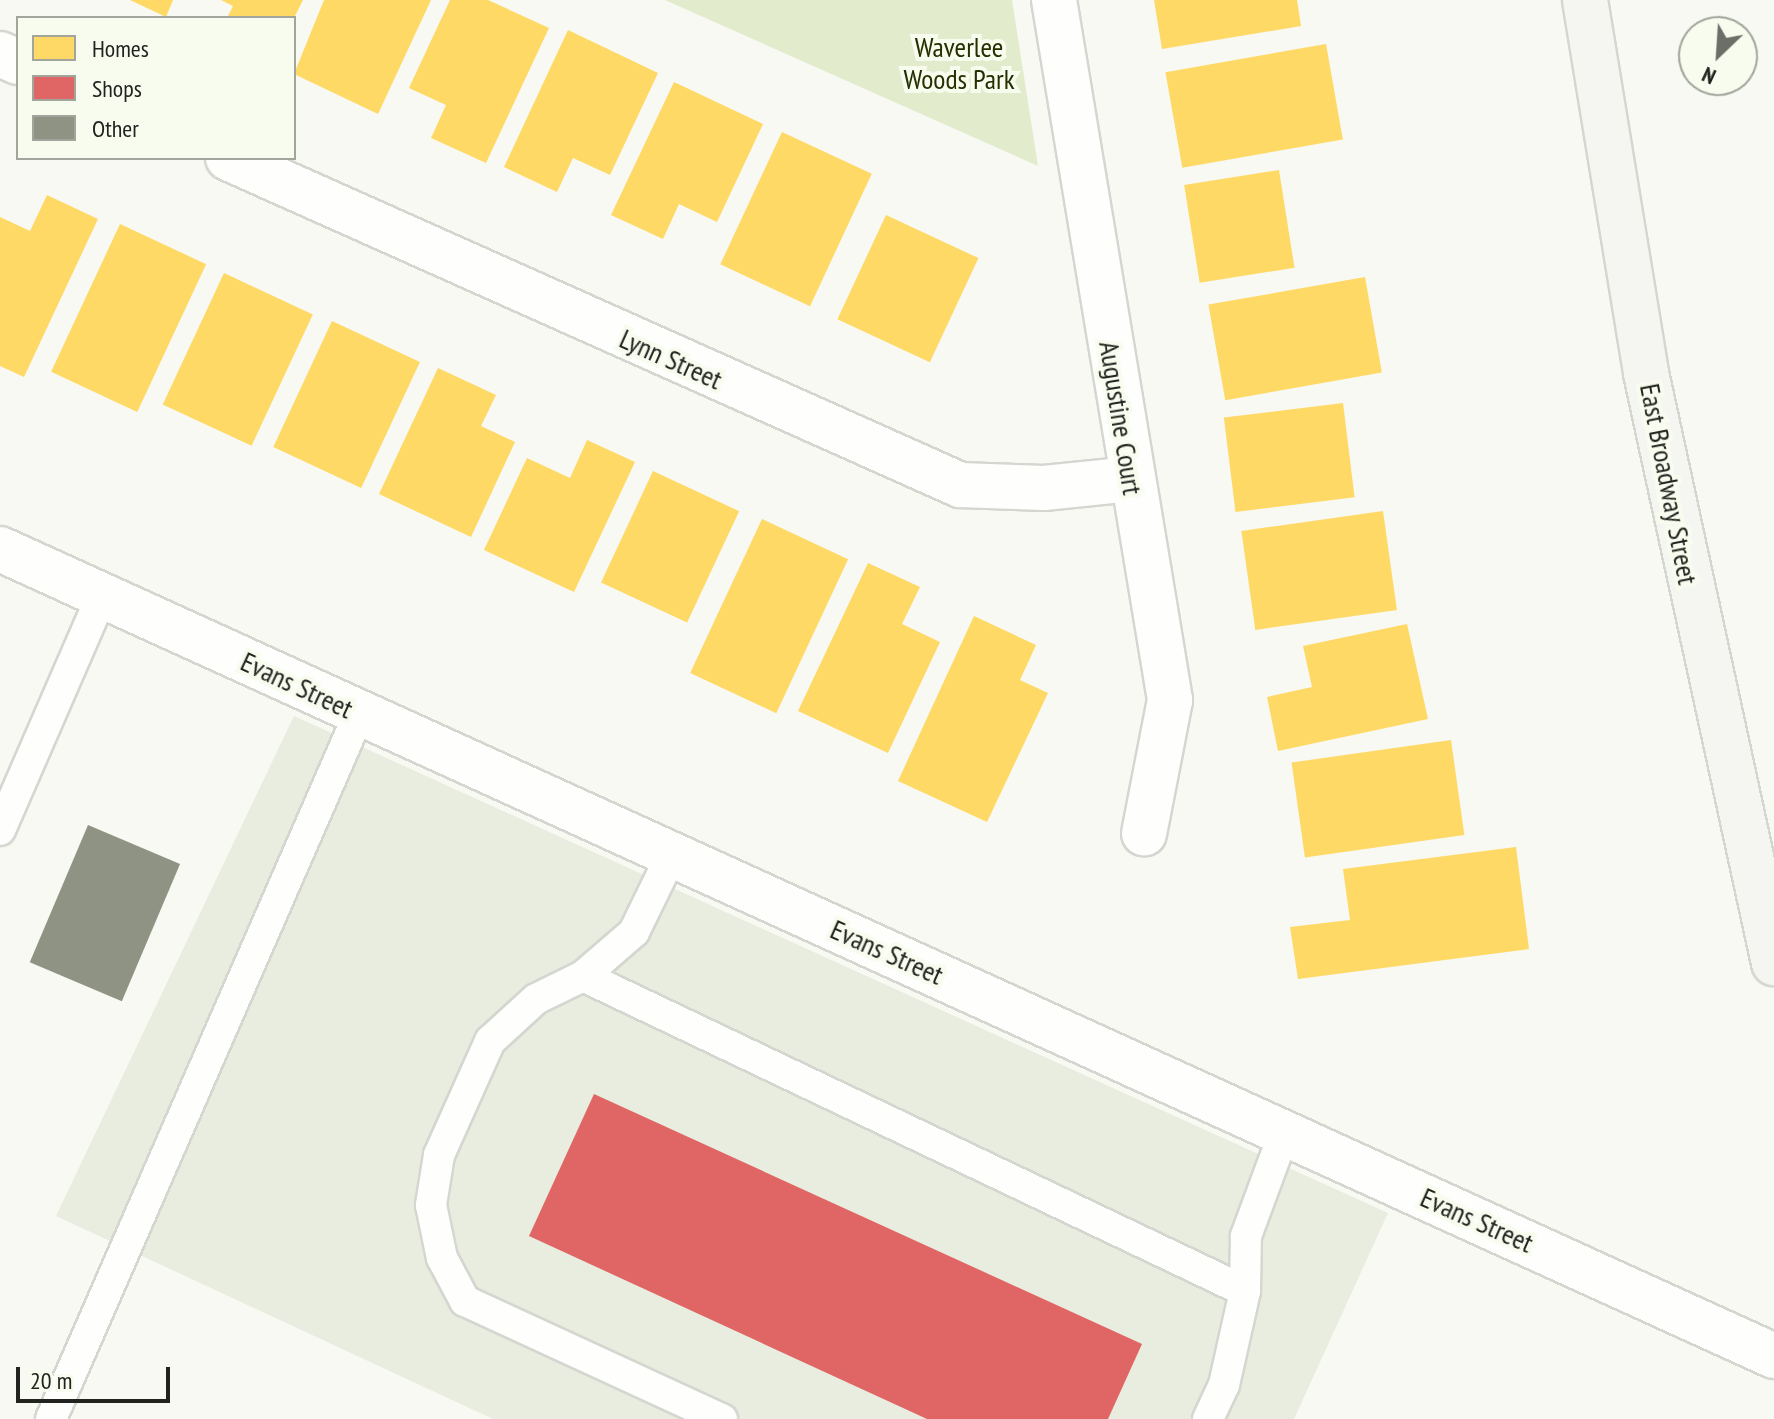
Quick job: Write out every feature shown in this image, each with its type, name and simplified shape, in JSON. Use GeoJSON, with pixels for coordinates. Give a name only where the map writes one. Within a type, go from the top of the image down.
{"type":"FeatureCollection","features":[{"type":"Feature","properties":{"kind":"main road","name":"East Broadway Street"},"geometry":{"type":"LineString","coordinates":[[1585,0],[1646,373],[1774,963]]}},
{"type":"Feature","properties":{"kind":"street","name":"Augustine Court"},"geometry":{"type":"LineString","coordinates":[[1054,0],[1170,700],[1144,834]]}},
{"type":"Feature","properties":{"kind":"street","name":"Lynn Street"},"geometry":{"type":"LineString","coordinates":[[232,160],[960,485],[1044,488],[1131,479]]}},
{"type":"Feature","properties":{"kind":"street","name":"Evans Street"},"geometry":{"type":"LineString","coordinates":[[0,549],[1774,1356]]}},
{"type":"Feature","properties":{"kind":"lane"},"geometry":{"type":"LineString","coordinates":[[0,830],[102,595]]}},
{"type":"Feature","properties":{"kind":"lane"},"geometry":{"type":"LineString","coordinates":[[51,1419],[359,714]]}},
{"type":"Feature","properties":{"kind":"lane"},"geometry":{"type":"LineString","coordinates":[[672,854],[634,932],[583,976],[536,999],[490,1041],[439,1155],[431,1205],[442,1258],[465,1301],[722,1419]]}},
{"type":"Feature","properties":{"kind":"lane"},"geometry":{"type":"LineString","coordinates":[[583,976],[1245,1291]]}},
{"type":"Feature","properties":{"kind":"lane"},"geometry":{"type":"LineString","coordinates":[[1208,1419],[1224,1385],[1245,1291],[1246,1236],[1284,1133]]}},
{"type":"Feature","properties":{"kind":"shaded area"},"geometry":{"type":"Polygon","coordinates":[[[294,716],[1388,1213],[1294,1419],[493,1419],[56,1216],[294,716]]]}},
{"type":"Feature","properties":{"kind":"green space","name":"Waverlee Woods Park"},"geometry":{"type":"Polygon","coordinates":[[[665,0],[1012,0],[1038,166],[665,0]]]}},
{"type":"Feature","properties":{"kind":"building: Homes"},"geometry":{"type":"Polygon","coordinates":[[[130,0],[173,0],[164,16],[130,0]]]}},
{"type":"Feature","properties":{"kind":"building: Homes"},"geometry":{"type":"Polygon","coordinates":[[[221,0],[303,0],[295,16],[228,16],[233,6],[221,0]]]}},
{"type":"Feature","properties":{"kind":"building: Homes"},"geometry":{"type":"Polygon","coordinates":[[[324,0],[431,0],[378,114],[296,75],[324,0]]]}},
{"type":"Feature","properties":{"kind":"building: Homes"},"geometry":{"type":"Polygon","coordinates":[[[450,0],[488,0],[549,28],[486,163],[431,138],[446,105],[409,88],[450,0]]]}},
{"type":"Feature","properties":{"kind":"building: Homes"},"geometry":{"type":"Polygon","coordinates":[[[1154,0],[1297,0],[1301,26],[1162,49],[1154,0]]]}},
{"type":"Feature","properties":{"kind":"building: Homes"},"geometry":{"type":"Polygon","coordinates":[[[568,30],[658,73],[610,175],[573,158],[557,192],[504,167],[568,30]]]}},
{"type":"Feature","properties":{"kind":"building: Homes"},"geometry":{"type":"Polygon","coordinates":[[[1326,44],[1343,140],[1182,168],[1165,72],[1326,44]]]}},
{"type":"Feature","properties":{"kind":"building: Homes"},"geometry":{"type":"Polygon","coordinates":[[[674,82],[763,124],[717,222],[679,204],[663,239],[611,215],[674,82]]]}},
{"type":"Feature","properties":{"kind":"building: Homes"},"geometry":{"type":"Polygon","coordinates":[[[782,132],[872,174],[810,306],[720,264],[782,132]]]}},
{"type":"Feature","properties":{"kind":"building: Homes"},"geometry":{"type":"Polygon","coordinates":[[[1279,170],[1294,268],[1200,283],[1184,185],[1279,170]]]}},
{"type":"Feature","properties":{"kind":"building: Homes"},"geometry":{"type":"Polygon","coordinates":[[[47,195],[98,219],[24,377],[0,366],[0,217],[30,231],[47,195]]]}},
{"type":"Feature","properties":{"kind":"building: Homes"},"geometry":{"type":"Polygon","coordinates":[[[886,215],[978,258],[930,362],[837,319],[886,215]]]}},
{"type":"Feature","properties":{"kind":"building: Homes"},"geometry":{"type":"Polygon","coordinates":[[[120,224],[206,264],[137,412],[51,372],[120,224]]]}},
{"type":"Feature","properties":{"kind":"building: Homes"},"geometry":{"type":"Polygon","coordinates":[[[224,273],[313,314],[252,446],[163,404],[224,273]]]}},
{"type":"Feature","properties":{"kind":"building: Homes"},"geometry":{"type":"Polygon","coordinates":[[[1365,277],[1382,373],[1225,400],[1208,305],[1365,277]]]}},
{"type":"Feature","properties":{"kind":"building: Homes"},"geometry":{"type":"Polygon","coordinates":[[[332,321],[420,362],[361,488],[273,447],[332,321]]]}},
{"type":"Feature","properties":{"kind":"building: Homes"},"geometry":{"type":"Polygon","coordinates":[[[438,368],[496,395],[481,426],[515,442],[471,537],[379,494],[438,368]]]}},
{"type":"Feature","properties":{"kind":"building: Homes"},"geometry":{"type":"Polygon","coordinates":[[[1343,403],[1355,497],[1235,512],[1224,418],[1343,403]]]}},
{"type":"Feature","properties":{"kind":"building: Homes"},"geometry":{"type":"Polygon","coordinates":[[[587,440],[635,462],[574,592],[484,550],[527,458],[570,478],[587,440]]]}},
{"type":"Feature","properties":{"kind":"building: Homes"},"geometry":{"type":"Polygon","coordinates":[[[653,471],[739,511],[687,623],[601,582],[653,471]]]}},
{"type":"Feature","properties":{"kind":"building: Homes"},"geometry":{"type":"Polygon","coordinates":[[[1383,511],[1397,610],[1255,630],[1241,531],[1383,511]]]}},
{"type":"Feature","properties":{"kind":"building: Homes"},"geometry":{"type":"Polygon","coordinates":[[[762,519],[848,559],[776,713],[690,673],[762,519]]]}},
{"type":"Feature","properties":{"kind":"building: Homes"},"geometry":{"type":"Polygon","coordinates":[[[868,563],[920,587],[902,624],[940,642],[888,753],[798,711],[868,563]]]}},
{"type":"Feature","properties":{"kind":"building: Homes"},"geometry":{"type":"Polygon","coordinates":[[[974,616],[1036,645],[1020,680],[1048,693],[987,822],[898,781],[974,616]]]}},
{"type":"Feature","properties":{"kind":"building: Homes"},"geometry":{"type":"Polygon","coordinates":[[[1407,624],[1428,719],[1278,751],[1267,697],[1312,687],[1303,646],[1407,624]]]}},
{"type":"Feature","properties":{"kind":"building: Homes"},"geometry":{"type":"Polygon","coordinates":[[[1451,740],[1464,835],[1305,857],[1292,762],[1451,740]]]}},
{"type":"Feature","properties":{"kind":"building: Homes"},"geometry":{"type":"Polygon","coordinates":[[[1516,847],[1529,949],[1298,979],[1290,927],[1350,920],[1343,869],[1516,847]]]}},
{"type":"Feature","properties":{"kind":"building: Shops"},"geometry":{"type":"Polygon","coordinates":[[[594,1094],[1142,1344],[1108,1419],[927,1419],[529,1236],[594,1094]]]}},
{"type":"Feature","properties":{"kind":"building: Other"},"geometry":{"type":"Polygon","coordinates":[[[88,825],[180,864],[122,1001],[30,962],[88,825]]]}}]}
